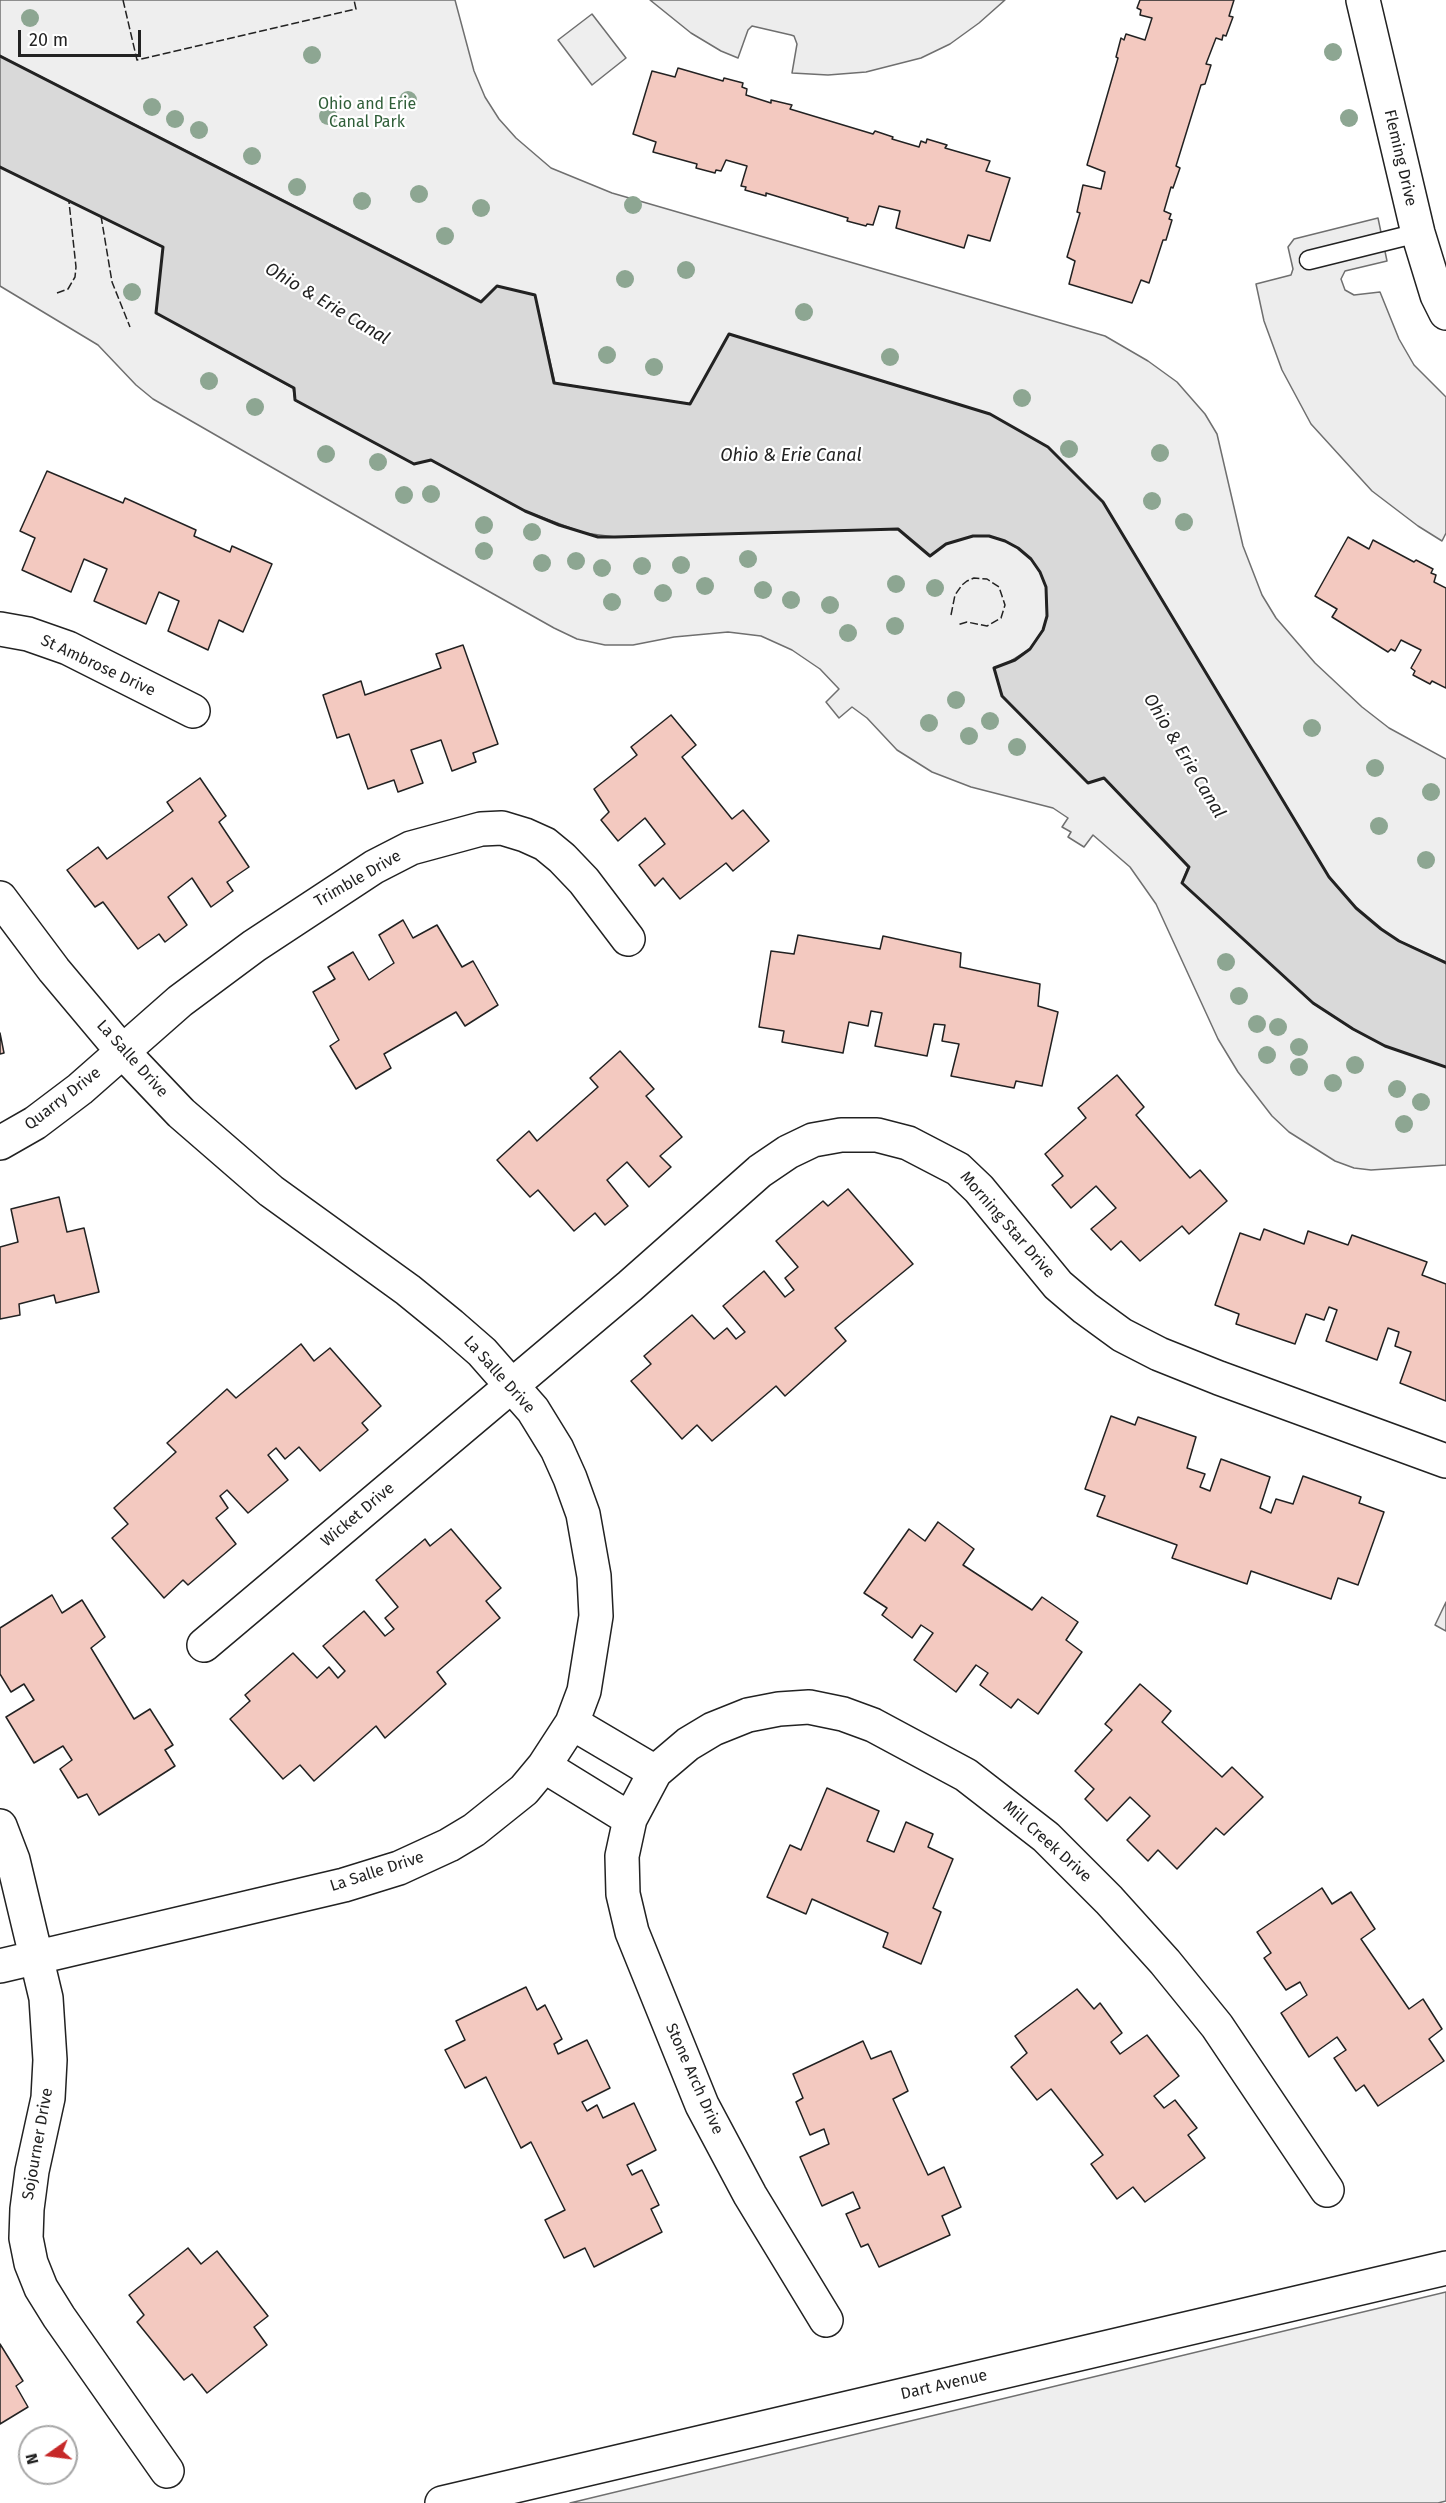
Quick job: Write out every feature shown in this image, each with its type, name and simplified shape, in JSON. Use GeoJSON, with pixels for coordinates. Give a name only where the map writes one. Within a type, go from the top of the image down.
{"type":"FeatureCollection","features":[{"type":"Feature","properties":{"kind":"street","name":"Fleming Drive"},"geometry":{"type":"LineString","coordinates":[[1363,0],[1418,233],[1437,295],[1446,313]]}},
{"type":"Feature","properties":{"kind":"street","name":"St Ambrose Drive"},"geometry":{"type":"LineString","coordinates":[[0,629],[28,634],[68,648],[193,711]]}},
{"type":"Feature","properties":{"kind":"street","name":"Trimble Drive"},"geometry":{"type":"LineString","coordinates":[[122,1051],[180,1001],[318,902],[374,867],[411,848],[448,837],[502,828],[545,844],[584,881],[628,939]]}},
{"type":"Feature","properties":{"kind":"street","name":"La Salle Drive"},"geometry":{"type":"LineString","coordinates":[[0,898],[54,970],[122,1051],[181,1113],[271,1191],[408,1290],[451,1325],[482,1352],[533,1410],[566,1468],[583,1514],[596,1616],[584,1691],[572,1723],[544,1766],[524,1790],[474,1830],[425,1858],[344,1885],[0,1966]]}},
{"type":"Feature","properties":{"kind":"street","name":"Quarry Drive"},"geometry":{"type":"LineString","coordinates":[[0,1143],[35,1123],[80,1089],[122,1051]]}},
{"type":"Feature","properties":{"kind":"street","name":"Morning Star Drive"},"geometry":{"type":"LineString","coordinates":[[512,1385],[760,1171],[788,1152],[822,1139],[841,1135],[877,1135],[908,1143],[957,1169],[979,1189],[1058,1285],[1084,1308],[1122,1335],[1159,1354],[1219,1378],[1446,1461]]}},
{"type":"Feature","properties":{"kind":"street","name":"Wicket Drive"},"geometry":{"type":"LineString","coordinates":[[204,1645],[512,1385]]}},
{"type":"Feature","properties":{"kind":"street","name":"Mill Creek Drive"},"geometry":{"type":"LineString","coordinates":[[655,1772],[687,1744],[713,1729],[748,1715],[779,1709],[809,1707],[843,1714],[873,1725],[966,1775],[1046,1837],[1109,1900],[1165,1962],[1217,2026],[1327,2190]]}},
{"type":"Feature","properties":{"kind":"street"},"geometry":{"type":"LineString","coordinates":[[572,1723],[655,1772]]}},
{"type":"Feature","properties":{"kind":"street"},"geometry":{"type":"LineString","coordinates":[[544,1766],[630,1819]]}},
{"type":"Feature","properties":{"kind":"street","name":"Stone Arch Drive"},"geometry":{"type":"LineString","coordinates":[[655,1772],[630,1819],[622,1856],[623,1894],[632,1932],[702,2105],[750,2195],[826,2319]]}},
{"type":"Feature","properties":{"kind":"street","name":"Sojourner Drive"},"geometry":{"type":"LineString","coordinates":[[0,1826],[13,1860],[46,1998],[50,2060],[48,2098],[32,2171],[27,2209],[26,2238],[31,2264],[41,2288],[59,2317],[167,2471]]}},
{"type":"Feature","properties":{"kind":"street","name":"Dart Avenue"},"geometry":{"type":"LineString","coordinates":[[442,2503],[1446,2268]]}},
{"type":"Feature","properties":{"kind":"lane"},"geometry":{"type":"LineString","coordinates":[[1309,260],[1418,233]]}},
{"type":"Feature","properties":{"kind":"green space","name":"Ohio and Erie Canal Park"},"geometry":{"type":"Polygon","coordinates":[[[0,0],[455,0],[474,71],[485,97],[499,119],[516,138],[551,168],[612,193],[1105,336],[1148,361],[1177,382],[1205,414],[1217,434],[1243,546],[1262,595],[1276,618],[1315,663],[1362,707],[1389,728],[1446,759],[1446,963],[1399,941],[1381,929],[1356,908],[1329,877],[1103,502],[1048,447],[690,404],[554,383],[534,295],[481,302],[0,56],[0,0]]]}},
{"type":"Feature","properties":{"kind":"green space"},"geometry":{"type":"Polygon","coordinates":[[[592,14],[626,58],[592,85],[558,40],[592,14]]]}},
{"type":"Feature","properties":{"kind":"green space"},"geometry":{"type":"Polygon","coordinates":[[[0,167],[163,247],[294,388],[295,400],[414,464],[431,460],[525,511],[559,525],[598,537],[898,529],[930,556],[946,544],[973,536],[989,536],[1018,548],[1031,559],[1040,572],[1046,587],[1047,616],[1043,630],[1030,649],[1006,664],[1088,783],[1104,778],[1189,867],[1182,883],[1313,1003],[1353,1029],[1385,1046],[1446,1067],[1446,1165],[1371,1170],[1354,1168],[1335,1161],[1289,1132],[1272,1116],[1238,1072],[1218,1039],[1156,904],[1130,867],[1093,835],[1084,847],[1068,837],[1071,832],[1062,827],[1068,818],[1053,808],[971,787],[932,772],[897,750],[867,718],[852,707],[839,718],[826,702],[839,689],[820,669],[792,650],[761,636],[728,632],[674,637],[633,645],[605,645],[577,639],[433,560],[153,399],[136,385],[98,345],[0,286],[0,167]]]}},
{"type":"Feature","properties":{"kind":"green space"},"geometry":{"type":"Polygon","coordinates":[[[1446,2292],[1446,2501],[1438,2503],[570,2503],[1446,2292]]]}},
{"type":"Feature","properties":{"kind":"shaded area"},"geometry":{"type":"Polygon","coordinates":[[[650,0],[1005,0],[950,44],[921,58],[866,72],[828,75],[792,73],[797,44],[794,36],[752,26],[748,30],[738,58],[721,51],[691,33],[650,0]]]}},
{"type":"Feature","properties":{"kind":"shaded area"},"geometry":{"type":"Polygon","coordinates":[[[1378,218],[1387,261],[1345,271],[1341,279],[1345,290],[1354,295],[1380,292],[1399,339],[1414,365],[1446,397],[1446,533],[1442,541],[1372,491],[1311,424],[1282,370],[1264,321],[1256,284],[1291,275],[1293,269],[1288,247],[1294,239],[1378,218]]]}},
{"type":"Feature","properties":{"kind":"shaded area"},"geometry":{"type":"Polygon","coordinates":[[[1446,1602],[1446,1631],[1435,1625],[1446,1602]]]}},
{"type":"Feature","properties":{"kind":"water","name":"Ohio & Erie Canal"},"geometry":{"type":"Polygon","coordinates":[[[0,56],[481,301],[497,286],[535,295],[555,383],[690,404],[729,334],[990,414],[1048,447],[1103,502],[1329,877],[1356,908],[1381,929],[1399,941],[1446,962],[1446,1067],[1385,1046],[1353,1029],[1313,1003],[1182,883],[1188,867],[1104,778],[1088,783],[1002,696],[994,668],[1015,660],[1030,649],[1043,630],[1047,616],[1046,587],[1040,572],[1031,559],[1018,548],[989,536],[973,536],[946,544],[930,556],[898,529],[615,537],[584,533],[525,511],[431,460],[414,464],[295,400],[293,388],[156,313],[163,247],[0,167],[0,56]]]}},
{"type":"Feature","properties":{"kind":"building"},"geometry":{"type":"Polygon","coordinates":[[[1140,0],[1234,0],[1229,16],[1233,17],[1226,36],[1223,35],[1222,40],[1216,38],[1206,64],[1211,65],[1205,84],[1201,85],[1176,166],[1180,168],[1173,188],[1171,187],[1164,211],[1171,214],[1169,219],[1172,220],[1166,240],[1163,240],[1149,283],[1141,280],[1132,303],[1069,284],[1075,261],[1067,257],[1080,213],[1077,212],[1083,185],[1101,189],[1105,172],[1087,165],[1118,58],[1116,57],[1121,38],[1124,40],[1126,34],[1145,40],[1152,18],[1140,15],[1141,10],[1137,8],[1140,0]]]}},
{"type":"Feature","properties":{"kind":"building"},"geometry":{"type":"Polygon","coordinates":[[[678,68],[723,81],[724,78],[743,83],[742,87],[747,89],[746,95],[771,103],[771,100],[792,105],[790,109],[873,134],[875,131],[919,147],[921,141],[926,143],[927,139],[947,145],[945,148],[990,161],[986,171],[1010,178],[990,241],[968,235],[964,248],[896,228],[900,211],[879,206],[873,225],[867,224],[866,226],[847,221],[848,218],[766,193],[766,196],[745,190],[746,187],[741,186],[747,166],[726,160],[721,171],[716,170],[715,173],[696,168],[697,164],[653,152],[656,142],[633,134],[652,71],[675,77],[678,68]]]}},
{"type":"Feature","properties":{"kind":"building"},"geometry":{"type":"Polygon","coordinates":[[[47,471],[123,503],[125,498],[196,530],[194,536],[230,552],[232,546],[272,564],[243,632],[219,620],[208,650],[168,631],[179,601],[159,592],[146,624],[94,601],[107,569],[84,559],[71,592],[22,570],[35,538],[20,531],[47,471]]]}},
{"type":"Feature","properties":{"kind":"building"},"geometry":{"type":"Polygon","coordinates":[[[1348,537],[1369,549],[1373,540],[1414,562],[1416,560],[1433,569],[1431,573],[1436,575],[1434,582],[1446,588],[1446,688],[1432,681],[1430,684],[1413,675],[1415,671],[1411,668],[1421,650],[1401,640],[1395,651],[1391,649],[1388,652],[1332,617],[1337,609],[1315,596],[1348,537]]]}},
{"type":"Feature","properties":{"kind":"building"},"geometry":{"type":"Polygon","coordinates":[[[463,645],[498,744],[473,753],[476,762],[452,771],[441,740],[411,750],[423,783],[398,792],[394,780],[368,789],[349,734],[337,738],[323,695],[361,681],[365,695],[441,668],[436,654],[463,645]]]}},
{"type":"Feature","properties":{"kind":"building"},"geometry":{"type":"Polygon","coordinates":[[[671,715],[696,745],[682,757],[732,819],[743,810],[769,841],[733,871],[726,863],[680,899],[663,878],[655,886],[639,865],[665,844],[645,818],[618,841],[601,820],[609,812],[594,789],[637,755],[631,747],[671,715]]]}},
{"type":"Feature","properties":{"kind":"building"},"geometry":{"type":"Polygon","coordinates":[[[200,778],[226,816],[219,822],[249,867],[227,882],[233,891],[211,907],[192,878],[168,897],[187,925],[165,942],[159,934],[138,949],[103,902],[95,907],[67,870],[98,847],[107,859],[173,811],[167,802],[200,778]]]}},
{"type":"Feature","properties":{"kind":"building"},"geometry":{"type":"Polygon","coordinates":[[[403,920],[413,938],[437,925],[462,967],[473,961],[498,1005],[465,1026],[456,1012],[384,1054],[391,1068],[356,1089],[330,1046],[339,1040],[313,992],[335,979],[328,967],[353,952],[369,980],[394,963],[379,935],[403,920]]]}},
{"type":"Feature","properties":{"kind":"building"},"geometry":{"type":"Polygon","coordinates":[[[798,935],[880,949],[883,936],[961,953],[960,967],[1040,984],[1038,1006],[1058,1012],[1042,1086],[1016,1081],[1014,1088],[951,1076],[959,1044],[942,1041],[945,1025],[934,1024],[927,1056],[875,1046],[882,1013],[871,1011],[868,1026],[849,1022],[843,1053],[782,1042],[784,1031],[759,1027],[771,951],[794,954],[798,935]]]}},
{"type":"Feature","properties":{"kind":"building"},"geometry":{"type":"Polygon","coordinates":[[[0,1033],[4,1053],[0,1054],[0,1033]]]}},
{"type":"Feature","properties":{"kind":"building"},"geometry":{"type":"Polygon","coordinates":[[[620,1051],[654,1089],[646,1096],[682,1137],[660,1156],[671,1167],[649,1187],[627,1162],[607,1180],[628,1206],[605,1225],[595,1213],[574,1231],[538,1190],[530,1197],[497,1160],[529,1131],[537,1141],[598,1087],[590,1078],[620,1051]]]}},
{"type":"Feature","properties":{"kind":"building"},"geometry":{"type":"Polygon","coordinates":[[[1117,1075],[1144,1107],[1136,1115],[1190,1178],[1200,1170],[1227,1201],[1189,1234],[1182,1226],[1140,1261],[1121,1241],[1111,1250],[1091,1229],[1116,1208],[1096,1186],[1071,1208],[1052,1185],[1063,1176],[1045,1154],[1086,1118],[1078,1108],[1117,1075]]]}},
{"type":"Feature","properties":{"kind":"building"},"geometry":{"type":"Polygon","coordinates":[[[848,1189],[913,1264],[835,1328],[846,1341],[785,1396],[776,1386],[712,1441],[697,1425],[682,1439],[631,1381],[651,1364],[644,1356],[692,1315],[714,1339],[727,1328],[736,1339],[745,1332],[723,1306],[764,1271],[785,1297],[794,1290],[785,1278],[798,1267],[776,1241],[823,1201],[828,1206],[848,1189]]]}},
{"type":"Feature","properties":{"kind":"building"},"geometry":{"type":"Polygon","coordinates":[[[59,1197],[67,1232],[84,1228],[99,1292],[56,1303],[54,1295],[19,1304],[20,1315],[0,1319],[0,1247],[18,1242],[11,1209],[59,1197]]]}},
{"type":"Feature","properties":{"kind":"building"},"geometry":{"type":"Polygon","coordinates":[[[1264,1229],[1304,1244],[1308,1231],[1348,1245],[1352,1235],[1427,1262],[1422,1275],[1446,1284],[1446,1401],[1400,1383],[1411,1352],[1395,1346],[1399,1332],[1388,1328],[1377,1360],[1326,1341],[1337,1310],[1329,1307],[1324,1320],[1306,1314],[1295,1344],[1236,1324],[1239,1314],[1215,1305],[1240,1233],[1260,1240],[1264,1229]]]}},
{"type":"Feature","properties":{"kind":"building"},"geometry":{"type":"Polygon","coordinates":[[[301,1344],[314,1361],[330,1348],[381,1406],[362,1423],[368,1430],[320,1471],[299,1447],[285,1459],[276,1448],[268,1455],[288,1480],[248,1513],[227,1490],[220,1496],[228,1508],[216,1518],[236,1544],[188,1585],[183,1580],[164,1598],[112,1538],[128,1524],[114,1508],[176,1452],[167,1443],[227,1389],[236,1398],[301,1344]]]}},
{"type":"Feature","properties":{"kind":"building"},"geometry":{"type":"Polygon","coordinates":[[[1111,1416],[1135,1425],[1138,1417],[1196,1437],[1187,1468],[1205,1474],[1200,1487],[1210,1491],[1221,1459],[1270,1477],[1260,1508],[1271,1513],[1276,1499],[1293,1504],[1303,1476],[1361,1497],[1359,1503],[1384,1512],[1358,1585],[1338,1578],[1331,1599],[1251,1571],[1247,1584],[1172,1558],[1177,1545],[1097,1516],[1105,1496],[1085,1489],[1111,1416]]]}},
{"type":"Feature","properties":{"kind":"building"},"geometry":{"type":"Polygon","coordinates":[[[938,1522],[974,1549],[963,1565],[1032,1610],[1042,1597],[1078,1622],[1066,1640],[1082,1652],[1038,1714],[1018,1699],[1011,1708],[980,1685],[988,1673],[976,1665],[956,1692],[914,1660],[933,1633],[921,1625],[912,1638],[882,1615],[887,1608],[864,1593],[909,1529],[925,1541],[938,1522]]]}},
{"type":"Feature","properties":{"kind":"building"},"geometry":{"type":"Polygon","coordinates":[[[451,1529],[501,1588],[486,1601],[500,1618],[437,1672],[446,1684],[385,1738],[376,1726],[314,1781],[300,1765],[283,1779],[230,1719],[250,1701],[245,1695],[293,1653],[317,1678],[329,1667],[338,1678],[345,1671],[323,1646],[364,1611],[385,1636],[394,1629],[385,1618],[398,1607],[376,1580],[425,1539],[430,1546],[451,1529]]]}},
{"type":"Feature","properties":{"kind":"building"},"geometry":{"type":"Polygon","coordinates":[[[52,1595],[62,1613],[82,1600],[105,1637],[91,1648],[134,1719],[150,1709],[173,1745],[165,1750],[175,1766],[99,1815],[87,1794],[78,1798],[60,1769],[72,1760],[63,1746],[34,1763],[6,1717],[34,1700],[24,1684],[11,1692],[0,1674],[0,1628],[52,1595]]]}},
{"type":"Feature","properties":{"kind":"building"},"geometry":{"type":"Polygon","coordinates":[[[1140,1684],[1171,1711],[1162,1722],[1222,1777],[1232,1767],[1263,1797],[1224,1835],[1216,1828],[1177,1869],[1158,1850],[1148,1861],[1127,1840],[1150,1816],[1130,1797],[1107,1821],[1085,1799],[1094,1789],[1075,1771],[1112,1730],[1105,1724],[1140,1684]]]}},
{"type":"Feature","properties":{"kind":"building"},"geometry":{"type":"Polygon","coordinates":[[[827,1788],[879,1811],[867,1841],[894,1852],[906,1822],[933,1834],[928,1847],[953,1859],[933,1908],[941,1912],[921,1964],[883,1947],[888,1933],[812,1899],[806,1914],[767,1897],[790,1845],[801,1850],[827,1788]]]}},
{"type":"Feature","properties":{"kind":"building"},"geometry":{"type":"Polygon","coordinates":[[[1322,1888],[1332,1904],[1351,1892],[1375,1929],[1361,1939],[1409,2009],[1423,1999],[1442,2029],[1429,2039],[1444,2061],[1378,2106],[1364,2085],[1356,2091],[1334,2058],[1346,2050],[1337,2037],[1309,2057],[1281,2013],[1307,1995],[1300,1982],[1286,1990],[1264,1958],[1271,1953],[1257,1932],[1322,1888]]]}},
{"type":"Feature","properties":{"kind":"building"},"geometry":{"type":"Polygon","coordinates":[[[526,1987],[537,2010],[545,2005],[562,2039],[554,2044],[558,2054],[587,2040],[610,2088],[582,2102],[587,2111],[597,2105],[603,2118],[634,2103],[656,2150],[627,2165],[632,2175],[642,2170],[659,2205],[651,2209],[662,2232],[594,2267],[585,2248],[564,2258],[545,2220],[565,2210],[531,2142],[521,2148],[486,2077],[465,2088],[445,2050],[465,2040],[456,2021],[526,1987]]]}},
{"type":"Feature","properties":{"kind":"building"},"geometry":{"type":"Polygon","coordinates":[[[1077,1989],[1094,2009],[1100,2003],[1122,2033],[1111,2042],[1120,2054],[1147,2035],[1179,2076],[1154,2096],[1164,2108],[1175,2100],[1197,2128],[1188,2135],[1205,2158],[1145,2202],[1133,2187],[1117,2199],[1091,2164],[1103,2155],[1051,2089],[1037,2100],[1011,2067],[1027,2053],[1015,2036],[1077,1989]]]}},
{"type":"Feature","properties":{"kind":"building"},"geometry":{"type":"Polygon","coordinates":[[[863,2041],[871,2059],[891,2051],[908,2091],[893,2099],[928,2175],[944,2167],[961,2207],[942,2216],[950,2235],[879,2267],[868,2244],[861,2247],[846,2214],[860,2208],[853,2192],[822,2206],[800,2157],[829,2144],[824,2129],[810,2135],[796,2102],[803,2098],[793,2074],[863,2041]]]}},
{"type":"Feature","properties":{"kind":"building"},"geometry":{"type":"Polygon","coordinates":[[[188,2248],[201,2264],[217,2251],[268,2316],[254,2327],[267,2345],[207,2393],[192,2374],[184,2380],[137,2322],[144,2315],[129,2295],[188,2248]]]}},
{"type":"Feature","properties":{"kind":"building"},"geometry":{"type":"Polygon","coordinates":[[[0,2344],[23,2381],[16,2386],[28,2407],[0,2424],[0,2344]]]}},
{"type":"Feature","properties":{"kind":"fence"},"geometry":{"type":"LineString","coordinates":[[123,0],[137,60],[356,9],[354,0]]}},
{"type":"Feature","properties":{"kind":"fence"},"geometry":{"type":"LineString","coordinates":[[57,293],[68,289],[75,277],[69,202]]}},
{"type":"Feature","properties":{"kind":"fence"},"geometry":{"type":"LineString","coordinates":[[101,216],[112,282],[130,327]]}},
{"type":"Feature","properties":{"kind":"fence"},"geometry":{"type":"LineString","coordinates":[[951,615],[955,595],[967,581],[974,578],[987,579],[999,587],[1005,605],[1001,618],[987,626],[967,622],[957,625]]}},
{"type":"Feature","properties":{"kind":"wall"},"geometry":{"type":"LineString","coordinates":[[0,56],[481,302],[497,286],[535,295],[554,383],[690,404],[729,334],[990,414],[1048,447],[1103,502],[1329,877],[1356,908],[1381,929],[1399,941],[1446,963]]}},
{"type":"Feature","properties":{"kind":"wall"},"geometry":{"type":"LineString","coordinates":[[0,167],[163,247],[156,313],[294,388],[295,400],[414,464],[431,460],[525,511],[559,525],[598,537],[898,529],[930,556],[946,544],[973,536],[989,536],[1018,548],[1031,559],[1040,572],[1046,587],[1047,616],[1043,630],[1030,649],[1015,660],[994,668],[1002,696],[1088,783],[1104,778],[1189,867],[1182,883],[1313,1003],[1353,1029],[1385,1046],[1446,1067]]}}]}
